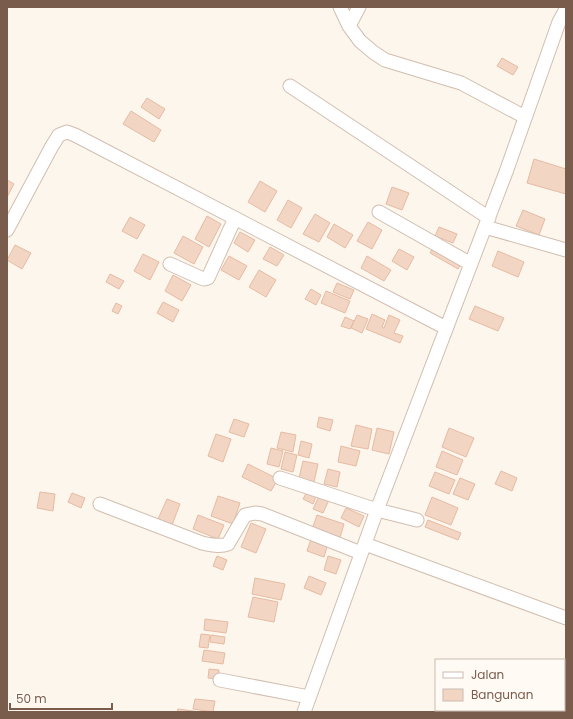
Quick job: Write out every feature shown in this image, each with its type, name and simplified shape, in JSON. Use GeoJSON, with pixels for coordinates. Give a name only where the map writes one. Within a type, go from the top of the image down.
{"type":"FeatureCollection","features":[{"type":"Feature","properties":{"kind":"street"},"geometry":{"type":"LineString","coordinates":[[340,7],[349,26],[360,41],[384,60],[461,83],[526,117]]}},
{"type":"Feature","properties":{"kind":"street"},"geometry":{"type":"LineString","coordinates":[[349,26],[359,7]]}},
{"type":"Feature","properties":{"kind":"street"},"geometry":{"type":"LineString","coordinates":[[304,712],[377,510],[487,223],[559,22],[566,8]]}},
{"type":"Feature","properties":{"kind":"street"},"geometry":{"type":"LineString","coordinates":[[290,86],[487,223],[566,250]]}},
{"type":"Feature","properties":{"kind":"street"},"geometry":{"type":"LineString","coordinates":[[7,230],[52,146],[60,135],[65,132],[75,135],[446,328]]}},
{"type":"Feature","properties":{"kind":"street"},"geometry":{"type":"LineString","coordinates":[[379,212],[471,264]]}},
{"type":"Feature","properties":{"kind":"street"},"geometry":{"type":"LineString","coordinates":[[170,264],[201,278],[208,278],[234,218]]}},
{"type":"Feature","properties":{"kind":"street"},"geometry":{"type":"LineString","coordinates":[[280,478],[377,510],[417,520]]}},
{"type":"Feature","properties":{"kind":"street"},"geometry":{"type":"LineString","coordinates":[[100,504],[202,543],[216,546],[228,544],[245,515],[255,513],[262,514],[566,618]]}},
{"type":"Feature","properties":{"kind":"street"},"geometry":{"type":"LineString","coordinates":[[220,680],[309,698]]}},
{"type":"Feature","properties":{"kind":"building"},"geometry":{"type":"Polygon","coordinates":[[[502,58],[518,67],[513,75],[497,66],[502,58]]]}},
{"type":"Feature","properties":{"kind":"building"},"geometry":{"type":"Polygon","coordinates":[[[147,98],[165,109],[159,119],[141,107],[147,98]]]}},
{"type":"Feature","properties":{"kind":"building"},"geometry":{"type":"Polygon","coordinates":[[[131,111],[161,130],[154,142],[123,124],[131,111]]]}},
{"type":"Feature","properties":{"kind":"building"},"geometry":{"type":"Polygon","coordinates":[[[534,159],[566,169],[566,194],[527,183],[534,159]]]}},
{"type":"Feature","properties":{"kind":"building"},"geometry":{"type":"Polygon","coordinates":[[[7,180],[14,184],[7,197],[7,180]]]}},
{"type":"Feature","properties":{"kind":"building"},"geometry":{"type":"Polygon","coordinates":[[[260,181],[277,191],[265,212],[248,202],[260,181]]]}},
{"type":"Feature","properties":{"kind":"building"},"geometry":{"type":"Polygon","coordinates":[[[392,187],[409,193],[402,210],[386,204],[392,187]]]}},
{"type":"Feature","properties":{"kind":"building"},"geometry":{"type":"Polygon","coordinates":[[[288,200],[302,208],[291,228],[277,220],[288,200]]]}},
{"type":"Feature","properties":{"kind":"building"},"geometry":{"type":"Polygon","coordinates":[[[523,210],[545,219],[539,235],[516,226],[523,210]]]}},
{"type":"Feature","properties":{"kind":"building"},"geometry":{"type":"Polygon","coordinates":[[[315,214],[330,223],[319,242],[303,234],[315,214]]]}},
{"type":"Feature","properties":{"kind":"building"},"geometry":{"type":"Polygon","coordinates":[[[207,216],[221,224],[209,247],[195,239],[207,216]]]}},
{"type":"Feature","properties":{"kind":"building"},"geometry":{"type":"Polygon","coordinates":[[[130,217],[145,225],[137,239],[122,231],[130,217]]]}},
{"type":"Feature","properties":{"kind":"building"},"geometry":{"type":"Polygon","coordinates":[[[368,222],[382,230],[372,249],[357,241],[368,222]]]}},
{"type":"Feature","properties":{"kind":"building"},"geometry":{"type":"Polygon","coordinates":[[[334,224],[353,235],[345,248],[327,237],[334,224]]]}},
{"type":"Feature","properties":{"kind":"building"},"geometry":{"type":"Polygon","coordinates":[[[439,227],[457,234],[453,243],[435,236],[439,227]]]}},
{"type":"Feature","properties":{"kind":"building"},"geometry":{"type":"Polygon","coordinates":[[[240,232],[255,240],[248,252],[234,243],[240,232]]]}},
{"type":"Feature","properties":{"kind":"building"},"geometry":{"type":"Polygon","coordinates":[[[183,236],[203,247],[194,264],[174,253],[183,236]]]}},
{"type":"Feature","properties":{"kind":"building"},"geometry":{"type":"Polygon","coordinates":[[[15,245],[31,253],[22,269],[7,260],[15,245]]]}},
{"type":"Feature","properties":{"kind":"building"},"geometry":{"type":"Polygon","coordinates":[[[434,246],[462,262],[458,269],[430,253],[434,246]]]}},
{"type":"Feature","properties":{"kind":"building"},"geometry":{"type":"Polygon","coordinates":[[[270,247],[284,255],[277,266],[263,259],[270,247]]]}},
{"type":"Feature","properties":{"kind":"building"},"geometry":{"type":"Polygon","coordinates":[[[399,249],[414,257],[407,270],[392,261],[399,249]]]}},
{"type":"Feature","properties":{"kind":"building"},"geometry":{"type":"Polygon","coordinates":[[[498,251],[524,262],[518,277],[492,266],[498,251]]]}},
{"type":"Feature","properties":{"kind":"building"},"geometry":{"type":"Polygon","coordinates":[[[143,254],[159,262],[150,280],[134,271],[143,254]]]}},
{"type":"Feature","properties":{"kind":"building"},"geometry":{"type":"Polygon","coordinates":[[[229,256],[247,266],[239,280],[221,270],[229,256]]]}},
{"type":"Feature","properties":{"kind":"building"},"geometry":{"type":"Polygon","coordinates":[[[367,256],[391,270],[384,281],[361,268],[367,256]]]}},
{"type":"Feature","properties":{"kind":"building"},"geometry":{"type":"Polygon","coordinates":[[[259,270],[276,280],[266,297],[249,287],[259,270]]]}},
{"type":"Feature","properties":{"kind":"building"},"geometry":{"type":"Polygon","coordinates":[[[110,274],[124,281],[119,289],[106,282],[110,274]]]}},
{"type":"Feature","properties":{"kind":"building"},"geometry":{"type":"Polygon","coordinates":[[[173,275],[191,285],[182,301],[165,291],[173,275]]]}},
{"type":"Feature","properties":{"kind":"building"},"geometry":{"type":"Polygon","coordinates":[[[337,283],[354,290],[350,299],[333,292],[337,283]]]}},
{"type":"Feature","properties":{"kind":"building"},"geometry":{"type":"Polygon","coordinates":[[[311,289],[321,295],[316,305],[305,299],[311,289]]]}},
{"type":"Feature","properties":{"kind":"building"},"geometry":{"type":"Polygon","coordinates":[[[326,291],[350,301],[345,313],[321,303],[326,291]]]}},
{"type":"Feature","properties":{"kind":"building"},"geometry":{"type":"Polygon","coordinates":[[[163,302],[179,310],[173,322],[157,313],[163,302]]]}},
{"type":"Feature","properties":{"kind":"building"},"geometry":{"type":"Polygon","coordinates":[[[116,303],[122,306],[118,314],[112,311],[116,303]]]}},
{"type":"Feature","properties":{"kind":"building"},"geometry":{"type":"Polygon","coordinates":[[[475,306],[504,318],[498,331],[469,319],[475,306]]]}},
{"type":"Feature","properties":{"kind":"building"},"geometry":{"type":"Polygon","coordinates":[[[372,314],[385,320],[382,327],[384,328],[389,315],[400,320],[394,333],[403,336],[400,343],[366,329],[372,314]]]}},
{"type":"Feature","properties":{"kind":"building"},"geometry":{"type":"Polygon","coordinates":[[[357,315],[368,319],[362,333],[351,328],[357,315]]]}},
{"type":"Feature","properties":{"kind":"building"},"geometry":{"type":"Polygon","coordinates":[[[345,317],[354,321],[350,329],[341,326],[345,317]]]}},
{"type":"Feature","properties":{"kind":"building"},"geometry":{"type":"Polygon","coordinates":[[[319,417],[333,420],[330,431],[317,427],[319,417]]]}},
{"type":"Feature","properties":{"kind":"building"},"geometry":{"type":"Polygon","coordinates":[[[234,419],[249,424],[244,437],[229,432],[234,419]]]}},
{"type":"Feature","properties":{"kind":"building"},"geometry":{"type":"Polygon","coordinates":[[[356,425],[372,429],[368,449],[351,446],[356,425]]]}},
{"type":"Feature","properties":{"kind":"building"},"geometry":{"type":"Polygon","coordinates":[[[377,428],[394,432],[389,454],[372,450],[377,428]]]}},
{"type":"Feature","properties":{"kind":"building"},"geometry":{"type":"Polygon","coordinates":[[[449,428],[474,438],[466,457],[442,447],[449,428]]]}},
{"type":"Feature","properties":{"kind":"building"},"geometry":{"type":"Polygon","coordinates":[[[281,432],[296,435],[293,452],[277,448],[281,432]]]}},
{"type":"Feature","properties":{"kind":"building"},"geometry":{"type":"Polygon","coordinates":[[[216,434],[231,439],[223,462],[208,456],[216,434]]]}},
{"type":"Feature","properties":{"kind":"building"},"geometry":{"type":"Polygon","coordinates":[[[301,441],[312,444],[309,458],[298,455],[301,441]]]}},
{"type":"Feature","properties":{"kind":"building"},"geometry":{"type":"Polygon","coordinates":[[[341,446],[360,451],[356,466],[338,462],[341,446]]]}},
{"type":"Feature","properties":{"kind":"building"},"geometry":{"type":"Polygon","coordinates":[[[271,448],[283,451],[279,467],[267,464],[271,448]]]}},
{"type":"Feature","properties":{"kind":"building"},"geometry":{"type":"Polygon","coordinates":[[[442,451],[463,460],[457,475],[436,467],[442,451]]]}},
{"type":"Feature","properties":{"kind":"building"},"geometry":{"type":"Polygon","coordinates":[[[285,452],[297,455],[293,472],[281,469],[285,452]]]}},
{"type":"Feature","properties":{"kind":"building"},"geometry":{"type":"Polygon","coordinates":[[[303,461],[318,464],[314,482],[299,478],[303,461]]]}},
{"type":"Feature","properties":{"kind":"building"},"geometry":{"type":"Polygon","coordinates":[[[248,464],[278,479],[271,491],[242,477],[248,464]]]}},
{"type":"Feature","properties":{"kind":"building"},"geometry":{"type":"Polygon","coordinates":[[[328,469],[340,472],[337,487],[324,484],[328,469]]]}},
{"type":"Feature","properties":{"kind":"building"},"geometry":{"type":"Polygon","coordinates":[[[501,471],[517,478],[512,491],[495,484],[501,471]]]}},
{"type":"Feature","properties":{"kind":"building"},"geometry":{"type":"Polygon","coordinates":[[[435,472],[455,480],[449,494],[429,486],[435,472]]]}},
{"type":"Feature","properties":{"kind":"building"},"geometry":{"type":"Polygon","coordinates":[[[460,478],[475,484],[468,500],[453,494],[460,478]]]}},
{"type":"Feature","properties":{"kind":"building"},"geometry":{"type":"Polygon","coordinates":[[[308,490],[317,494],[313,504],[303,499],[308,490]]]}},
{"type":"Feature","properties":{"kind":"building"},"geometry":{"type":"Polygon","coordinates":[[[40,492],[55,494],[53,511],[37,508],[40,492]]]}},
{"type":"Feature","properties":{"kind":"building"},"geometry":{"type":"Polygon","coordinates":[[[72,493],[85,498],[81,508],[68,502],[72,493]]]}},
{"type":"Feature","properties":{"kind":"building"},"geometry":{"type":"Polygon","coordinates":[[[218,496],[240,503],[233,524],[211,516],[218,496]]]}},
{"type":"Feature","properties":{"kind":"building"},"geometry":{"type":"Polygon","coordinates":[[[319,496],[329,500],[323,513],[313,509],[319,496]]]}},
{"type":"Feature","properties":{"kind":"building"},"geometry":{"type":"Polygon","coordinates":[[[432,497],[458,508],[451,525],[425,515],[432,497]]]}},
{"type":"Feature","properties":{"kind":"building"},"geometry":{"type":"Polygon","coordinates":[[[167,499],[180,504],[172,525],[158,519],[167,499]]]}},
{"type":"Feature","properties":{"kind":"building"},"geometry":{"type":"Polygon","coordinates":[[[346,508],[364,516],[359,527],[341,518],[346,508]]]}},
{"type":"Feature","properties":{"kind":"building"},"geometry":{"type":"Polygon","coordinates":[[[198,515],[224,525],[218,539],[193,529],[198,515]]]}},
{"type":"Feature","properties":{"kind":"building"},"geometry":{"type":"Polygon","coordinates":[[[317,515],[344,524],[339,541],[311,532],[317,515]]]}},
{"type":"Feature","properties":{"kind":"building"},"geometry":{"type":"Polygon","coordinates":[[[428,520],[461,533],[458,540],[425,527],[428,520]]]}},
{"type":"Feature","properties":{"kind":"building"},"geometry":{"type":"Polygon","coordinates":[[[251,523],[266,529],[256,553],[241,547],[251,523]]]}},
{"type":"Feature","properties":{"kind":"building"},"geometry":{"type":"Polygon","coordinates":[[[311,539],[328,544],[324,557],[307,551],[311,539]]]}},
{"type":"Feature","properties":{"kind":"building"},"geometry":{"type":"Polygon","coordinates":[[[217,556],[227,560],[223,570],[213,566],[217,556]]]}},
{"type":"Feature","properties":{"kind":"building"},"geometry":{"type":"Polygon","coordinates":[[[328,556],[341,560],[336,574],[324,570],[328,556]]]}},
{"type":"Feature","properties":{"kind":"building"},"geometry":{"type":"Polygon","coordinates":[[[309,576],[326,583],[321,595],[304,588],[309,576]]]}},
{"type":"Feature","properties":{"kind":"building"},"geometry":{"type":"Polygon","coordinates":[[[255,578],[285,584],[281,600],[252,594],[255,578]]]}},
{"type":"Feature","properties":{"kind":"building"},"geometry":{"type":"Polygon","coordinates":[[[253,597],[278,602],[274,622],[248,617],[253,597]]]}},
{"type":"Feature","properties":{"kind":"building"},"geometry":{"type":"Polygon","coordinates":[[[205,619],[228,622],[226,633],[204,630],[205,619]]]}},
{"type":"Feature","properties":{"kind":"building"},"geometry":{"type":"Polygon","coordinates":[[[201,634],[210,635],[208,648],[199,647],[201,634]]]}},
{"type":"Feature","properties":{"kind":"building"},"geometry":{"type":"Polygon","coordinates":[[[211,635],[225,637],[224,644],[210,642],[211,635]]]}},
{"type":"Feature","properties":{"kind":"building"},"geometry":{"type":"Polygon","coordinates":[[[204,650],[225,653],[223,664],[202,661],[204,650]]]}},
{"type":"Feature","properties":{"kind":"building"},"geometry":{"type":"Polygon","coordinates":[[[209,669],[219,670],[218,679],[208,678],[209,669]]]}},
{"type":"Feature","properties":{"kind":"building"},"geometry":{"type":"Polygon","coordinates":[[[195,699],[215,701],[213,712],[193,709],[195,699]]]}},
{"type":"Feature","properties":{"kind":"building"},"geometry":{"type":"Polygon","coordinates":[[[178,709],[200,712],[177,712],[178,709]]]}}]}
